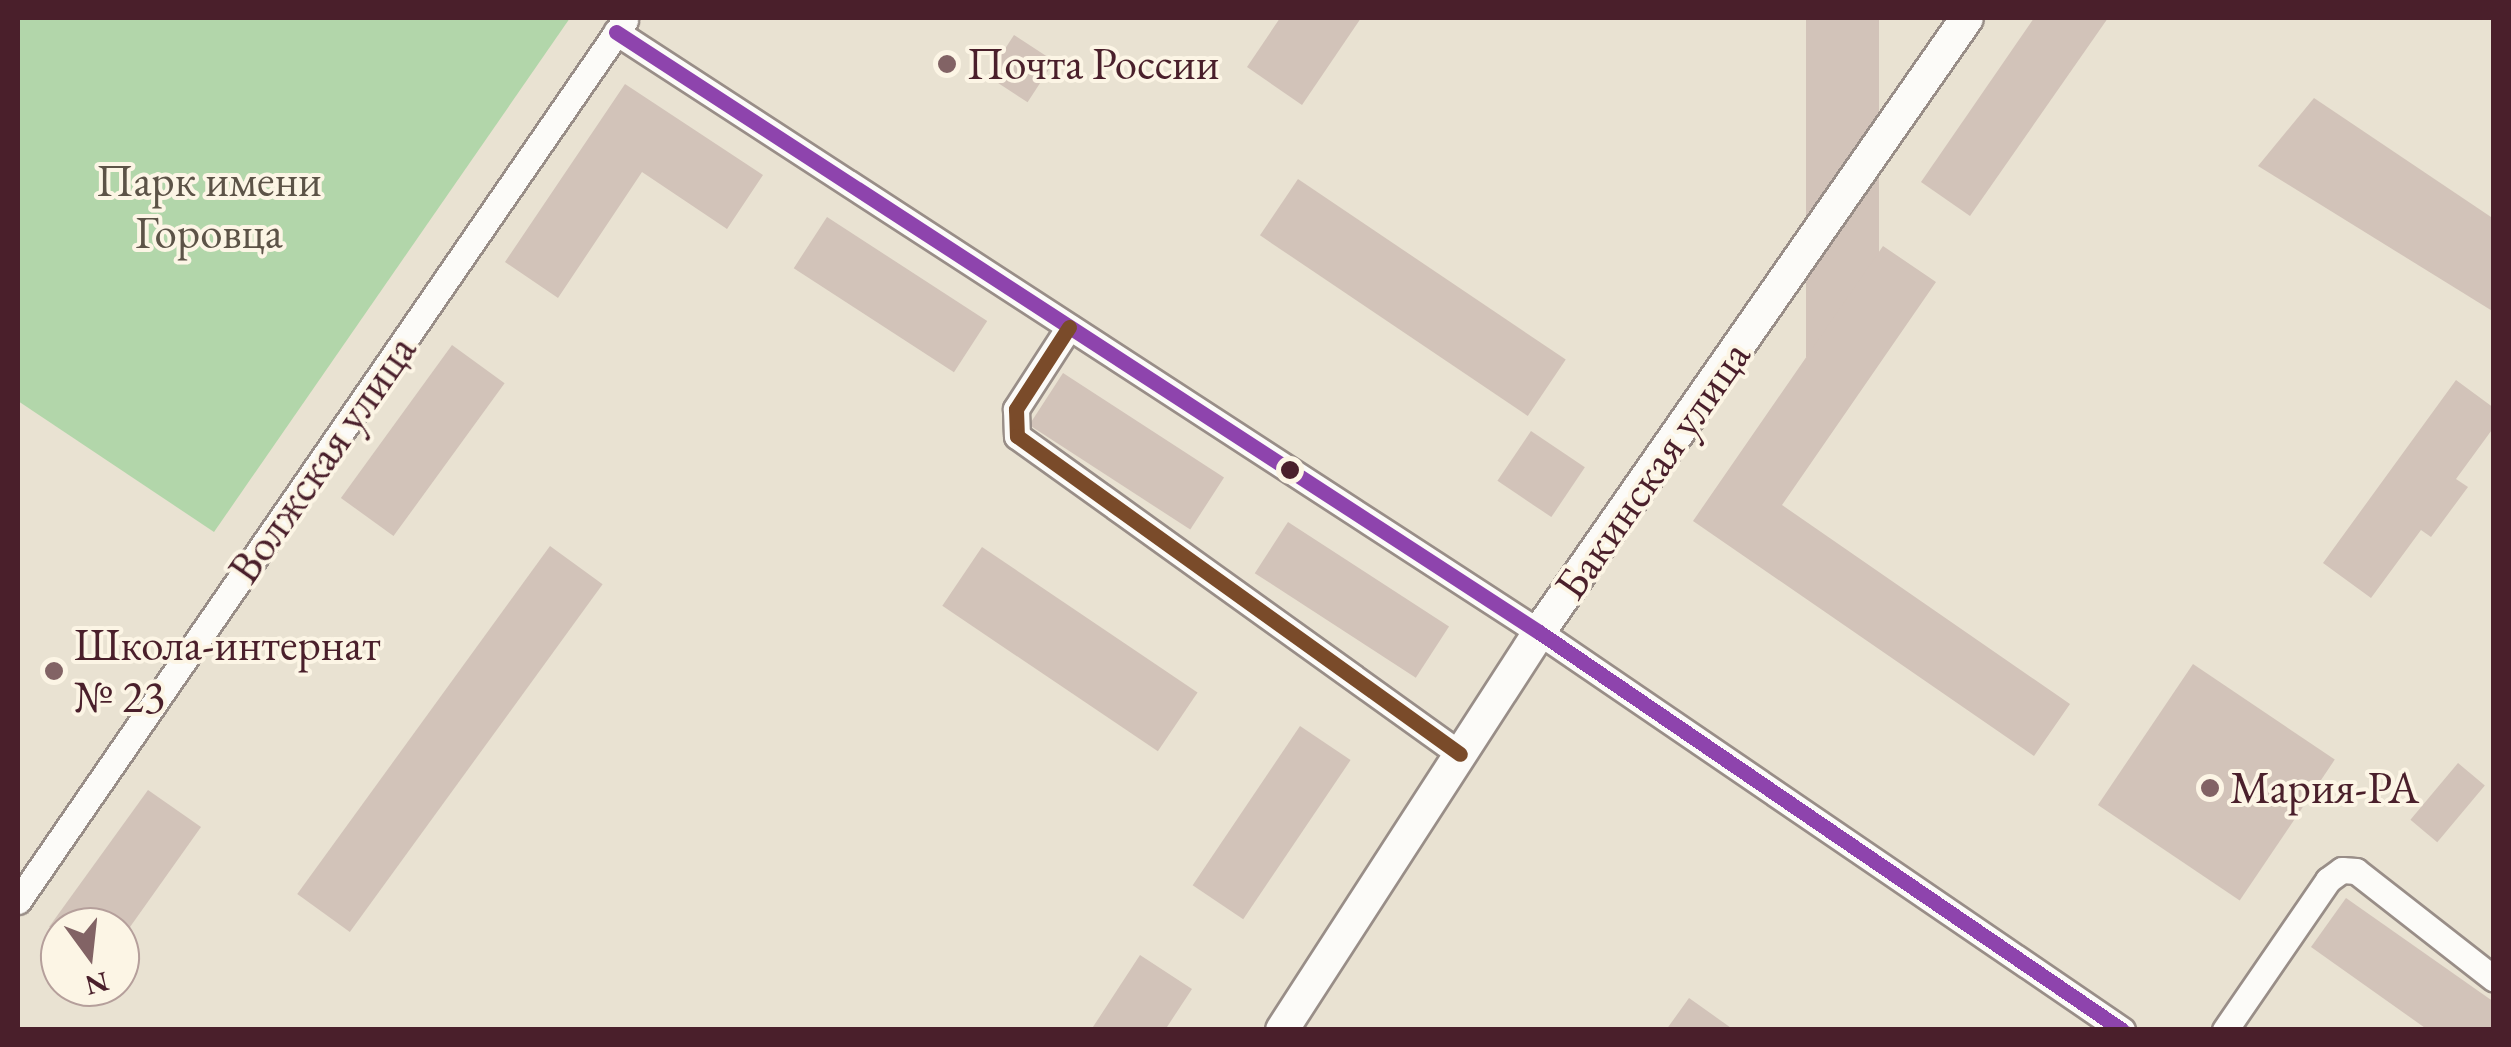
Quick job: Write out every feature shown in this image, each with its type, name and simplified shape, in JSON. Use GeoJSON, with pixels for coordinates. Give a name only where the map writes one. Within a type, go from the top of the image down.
{"type":"FeatureCollection","features":[{"type":"Feature","properties":{"kind":"street","name":"Бакинская улица"},"geometry":{"type":"LineString","coordinates":[[1282,1030],[1538,632],[1967,18]]}},
{"type":"Feature","properties":{"kind":"street"},"geometry":{"type":"LineString","coordinates":[[621,25],[1069,326],[1538,632],[2122,1030]]}},
{"type":"Feature","properties":{"kind":"street","name":"Волжская улица"},"geometry":{"type":"LineString","coordinates":[[18,900],[621,25]]}},
{"type":"Feature","properties":{"kind":"street"},"geometry":{"type":"LineString","coordinates":[[1069,326],[1016,409],[1016,436],[1460,754]]}},
{"type":"Feature","properties":{"kind":"street"},"geometry":{"type":"LineString","coordinates":[[2226,1030],[2328,880],[2342,870],[2356,871],[2494,978]]}},
{"type":"Feature","properties":{"kind":"green space","name":"Парк имени Горовца"},"geometry":{"type":"Polygon","coordinates":[[[18,18],[570,18],[214,532],[18,401],[18,18]]]}},
{"type":"Feature","properties":{"kind":"building"},"geometry":{"type":"Polygon","coordinates":[[[1280,18],[1361,18],[1302,105],[1247,67],[1280,18]]]}},
{"type":"Feature","properties":{"kind":"building"},"geometry":{"type":"Polygon","coordinates":[[[1806,18],[1879,18],[1879,357],[1806,357],[1806,18]]]}},
{"type":"Feature","properties":{"kind":"building"},"geometry":{"type":"Polygon","coordinates":[[[2034,18],[2108,18],[1970,216],[1921,182],[2034,18]]]}},
{"type":"Feature","properties":{"kind":"building"},"geometry":{"type":"Polygon","coordinates":[[[1014,35],[1054,61],[1028,102],[987,76],[1014,35]]]}},
{"type":"Feature","properties":{"kind":"building"},"geometry":{"type":"Polygon","coordinates":[[[625,84],[763,175],[727,229],[642,172],[558,298],[505,262],[625,84]]]}},
{"type":"Feature","properties":{"kind":"building"},"geometry":{"type":"Polygon","coordinates":[[[2314,98],[2494,219],[2494,312],[2258,166],[2314,98]]]}},
{"type":"Feature","properties":{"kind":"building"},"geometry":{"type":"Polygon","coordinates":[[[1298,179],[1566,360],[1528,416],[1260,235],[1298,179]]]}},
{"type":"Feature","properties":{"kind":"building"},"geometry":{"type":"Polygon","coordinates":[[[827,217],[987,321],[954,372],[794,268],[827,217]]]}},
{"type":"Feature","properties":{"kind":"building"},"geometry":{"type":"Polygon","coordinates":[[[1883,246],[1936,282],[1782,505],[2070,704],[2034,756],[1693,521],[1883,246]]]}},
{"type":"Feature","properties":{"kind":"building"},"geometry":{"type":"Polygon","coordinates":[[[452,345],[505,383],[393,536],[341,498],[452,345]]]}},
{"type":"Feature","properties":{"kind":"building"},"geometry":{"type":"Polygon","coordinates":[[[1063,373],[1224,478],[1190,530],[1029,425],[1063,373]]]}},
{"type":"Feature","properties":{"kind":"building"},"geometry":{"type":"Polygon","coordinates":[[[2456,380],[2494,408],[2494,427],[2456,479],[2468,487],[2431,537],[2421,530],[2371,598],[2323,563],[2456,380]]]}},
{"type":"Feature","properties":{"kind":"building"},"geometry":{"type":"Polygon","coordinates":[[[1531,431],[1585,467],[1551,517],[1497,481],[1531,431]]]}},
{"type":"Feature","properties":{"kind":"building"},"geometry":{"type":"Polygon","coordinates":[[[1288,522],[1449,627],[1416,678],[1255,573],[1288,522]]]}},
{"type":"Feature","properties":{"kind":"building"},"geometry":{"type":"Polygon","coordinates":[[[550,546],[603,584],[350,932],[297,894],[550,546]]]}},
{"type":"Feature","properties":{"kind":"building"},"geometry":{"type":"Polygon","coordinates":[[[982,547],[1198,692],[1158,751],[942,606],[982,547]]]}},
{"type":"Feature","properties":{"kind":"building"},"geometry":{"type":"Polygon","coordinates":[[[2193,664],[2335,760],[2240,901],[2098,805],[2193,664]]]}},
{"type":"Feature","properties":{"kind":"building"},"geometry":{"type":"Polygon","coordinates":[[[1300,726],[1351,760],[1243,919],[1193,885],[1300,726]]]}},
{"type":"Feature","properties":{"kind":"building"},"geometry":{"type":"Polygon","coordinates":[[[2458,763],[2485,785],[2437,842],[2410,820],[2458,763]]]}},
{"type":"Feature","properties":{"kind":"building"},"geometry":{"type":"Polygon","coordinates":[[[148,790],[201,827],[140,913],[140,907],[63,907],[148,790]]]}},
{"type":"Feature","properties":{"kind":"building"},"geometry":{"type":"Polygon","coordinates":[[[2346,898],[2494,1002],[2494,1030],[2428,1030],[2311,947],[2346,898]]]}},
{"type":"Feature","properties":{"kind":"building"},"geometry":{"type":"Polygon","coordinates":[[[1140,955],[1192,989],[1165,1030],[1091,1030],[1140,955]]]}},
{"type":"Feature","properties":{"kind":"building"},"geometry":{"type":"Polygon","coordinates":[[[1689,998],[1734,1030],[1666,1030],[1689,998]]]}},
{"type":"Feature","properties":{"kind":"transit line"},"geometry":{"type":"LineString","coordinates":[[616,32],[1539,632],[2122,1030]]}},
{"type":"Feature","properties":{"kind":"transit line"},"geometry":{"type":"LineString","coordinates":[[1069,327],[1016,409],[1017,436],[1460,754]]}},
{"type":"Feature","properties":{"kind":"place","name":"Почта России"},"geometry":{"type":"Point","coordinates":[947,64]}},
{"type":"Feature","properties":{"kind":"place","name":"Школа-интернат № 23"},"geometry":{"type":"Point","coordinates":[54,671]}},
{"type":"Feature","properties":{"kind":"place","name":"Мария-РА"},"geometry":{"type":"Point","coordinates":[2210,788]}}]}
